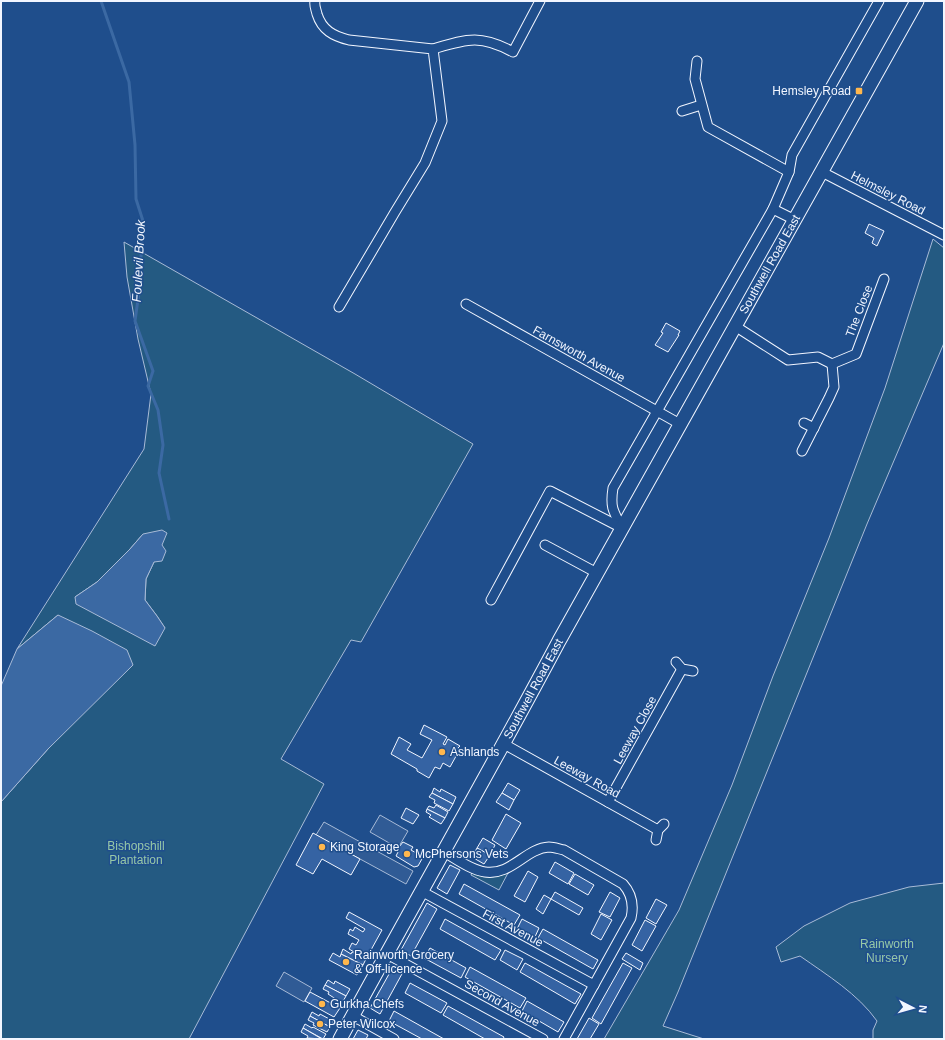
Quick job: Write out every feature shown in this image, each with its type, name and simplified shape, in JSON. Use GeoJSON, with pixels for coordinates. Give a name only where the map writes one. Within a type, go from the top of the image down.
{"type":"FeatureCollection","features":[{"type":"Feature","properties":{"kind":"main road","name":"Southwell Road East"},"geometry":{"type":"LineString","coordinates":[[340,1039],[504,744],[559,641],[917,1]]}},
{"type":"Feature","properties":{"kind":"street"},"geometry":{"type":"LineString","coordinates":[[315,1],[319,19],[326,30],[337,37],[349,40],[433,48],[465,40],[482,39],[499,44],[513,52],[540,1]]}},
{"type":"Feature","properties":{"kind":"street","name":"Southwell Road East"},"geometry":{"type":"LineString","coordinates":[[622,528],[612,511],[611,499],[613,488],[773,209],[789,172],[792,155],[878,1]]}},
{"type":"Feature","properties":{"kind":"street"},"geometry":{"type":"LineString","coordinates":[[339,307],[425,163],[442,121],[433,48]]}},
{"type":"Feature","properties":{"kind":"street"},"geometry":{"type":"LineString","coordinates":[[697,61],[695,79],[708,127],[789,172]]}},
{"type":"Feature","properties":{"kind":"street"},"geometry":{"type":"LineString","coordinates":[[682,111],[701,105]]}},
{"type":"Feature","properties":{"kind":"street","name":"Helmsley Road"},"geometry":{"type":"LineString","coordinates":[[822,172],[944,235]]}},
{"type":"Feature","properties":{"kind":"street"},"geometry":{"type":"LineString","coordinates":[[773,209],[795,220]]}},
{"type":"Feature","properties":{"kind":"street","name":"The Close"},"geometry":{"type":"LineString","coordinates":[[832,364],[856,354],[884,279]]}},
{"type":"Feature","properties":{"kind":"street","name":"Farnsworth Avenue"},"geometry":{"type":"LineString","coordinates":[[466,304],[680,424]]}},
{"type":"Feature","properties":{"kind":"street"},"geometry":{"type":"LineString","coordinates":[[735,326],[788,360],[818,357],[832,364],[834,387],[830,398],[802,451]]}},
{"type":"Feature","properties":{"kind":"street"},"geometry":{"type":"LineString","coordinates":[[804,423],[814,428]]}},
{"type":"Feature","properties":{"kind":"street"},"geometry":{"type":"LineString","coordinates":[[491,600],[550,491],[622,528]]}},
{"type":"Feature","properties":{"kind":"street"},"geometry":{"type":"LineString","coordinates":[[545,545],[597,573]]}},
{"type":"Feature","properties":{"kind":"street","name":"Leeway Close"},"geometry":{"type":"LineString","coordinates":[[608,802],[679,665],[693,672]]}},
{"type":"Feature","properties":{"kind":"street","name":"Leeway Road"},"geometry":{"type":"LineString","coordinates":[[504,744],[660,832]]}},
{"type":"Feature","properties":{"kind":"street"},"geometry":{"type":"LineString","coordinates":[[444,852],[472,868],[484,872],[494,873],[504,870],[540,849],[548,847],[556,848],[564,850],[623,884],[630,894],[633,909],[630,918],[564,1039]]}},
{"type":"Feature","properties":{"kind":"street","name":"First Avenue"},"geometry":{"type":"LineString","coordinates":[[421,891],[594,985]]}},
{"type":"Feature","properties":{"kind":"street","name":"Second Avenue"},"geometry":{"type":"LineString","coordinates":[[387,954],[543,1039]]}},
{"type":"Feature","properties":{"kind":"street"},"geometry":{"type":"LineString","coordinates":[[353,1016],[394,1039]]}},
{"type":"Feature","properties":{"kind":"green space"},"geometry":{"type":"Polygon","coordinates":[[[933,239],[944,248],[944,343],[867,524],[663,1026],[704,1039],[604,1039],[679,910],[732,785],[773,676],[829,538],[885,388],[933,239]]]}},
{"type":"Feature","properties":{"kind":"green space","name":"Bishopshill Plantation"},"geometry":{"type":"Polygon","coordinates":[[[124,242],[355,374],[473,444],[361,642],[351,640],[281,759],[324,784],[189,1039],[1,1039],[1,802],[48,749],[58,615],[17,649],[144,449],[151,394],[138,339],[127,277],[124,242]],[[143,534],[97,582],[75,597],[165,628],[145,600],[146,579],[154,562],[143,534]]]}},
{"type":"Feature","properties":{"kind":"green space"},"geometry":{"type":"Polygon","coordinates":[[[472,872],[490,877],[508,873],[499,890],[471,875],[472,872]]]}},
{"type":"Feature","properties":{"kind":"green space","name":"Rainworth Nursery"},"geometry":{"type":"Polygon","coordinates":[[[944,883],[944,1039],[873,1039],[873,1030],[877,1021],[861,1002],[800,956],[781,962],[776,947],[804,926],[850,903],[909,887],[944,883]]]}},
{"type":"Feature","properties":{"kind":"shaded area"},"geometry":{"type":"Polygon","coordinates":[[[162,530],[167,533],[162,545],[166,551],[162,561],[154,562],[146,579],[145,600],[165,628],[155,646],[76,604],[75,597],[97,582],[143,534],[162,530]]]}},
{"type":"Feature","properties":{"kind":"shaded area"},"geometry":{"type":"Polygon","coordinates":[[[58,615],[127,650],[133,665],[48,749],[1,802],[1,686],[17,649],[58,615]]]}},
{"type":"Feature","properties":{"kind":"shaded area"},"geometry":{"type":"Polygon","coordinates":[[[380,815],[408,831],[398,848],[370,832],[380,815]]]}},
{"type":"Feature","properties":{"kind":"shaded area"},"geometry":{"type":"Polygon","coordinates":[[[324,822],[413,871],[406,884],[316,835],[324,822]]]}},
{"type":"Feature","properties":{"kind":"shaded area"},"geometry":{"type":"Polygon","coordinates":[[[284,972],[312,988],[304,1002],[276,986],[284,972]]]}},
{"type":"Feature","properties":{"kind":"building"},"geometry":{"type":"Polygon","coordinates":[[[869,224],[884,231],[877,246],[872,243],[874,238],[865,233],[869,224]]]}},
{"type":"Feature","properties":{"kind":"building"},"geometry":{"type":"Polygon","coordinates":[[[666,323],[680,331],[668,352],[655,345],[663,333],[661,332],[666,323]]]}},
{"type":"Feature","properties":{"kind":"building","name":"Ashlands"},"geometry":{"type":"Polygon","coordinates":[[[424,725],[447,737],[443,744],[445,745],[448,739],[460,746],[458,748],[460,749],[450,767],[443,763],[440,769],[435,767],[429,778],[417,771],[417,769],[391,754],[399,737],[411,744],[407,750],[422,758],[432,740],[420,734],[424,725]]]}},
{"type":"Feature","properties":{"kind":"building"},"geometry":{"type":"Polygon","coordinates":[[[508,783],[520,790],[514,800],[502,793],[508,783]]]}},
{"type":"Feature","properties":{"kind":"building"},"geometry":{"type":"Polygon","coordinates":[[[434,788],[440,792],[441,789],[456,797],[453,804],[432,793],[434,788]]]}},
{"type":"Feature","properties":{"kind":"building"},"geometry":{"type":"Polygon","coordinates":[[[432,793],[453,804],[449,811],[434,803],[435,800],[429,797],[432,793]]]}},
{"type":"Feature","properties":{"kind":"building"},"geometry":{"type":"Polygon","coordinates":[[[502,793],[514,800],[509,810],[496,802],[502,793]]]}},
{"type":"Feature","properties":{"kind":"building"},"geometry":{"type":"Polygon","coordinates":[[[436,805],[448,812],[445,818],[427,809],[429,806],[434,808],[436,805]]]}},
{"type":"Feature","properties":{"kind":"building"},"geometry":{"type":"Polygon","coordinates":[[[406,808],[419,815],[413,824],[401,818],[406,808]]]}},
{"type":"Feature","properties":{"kind":"building"},"geometry":{"type":"Polygon","coordinates":[[[427,809],[445,818],[441,824],[429,817],[431,815],[426,812],[427,809]]]}},
{"type":"Feature","properties":{"kind":"building"},"geometry":{"type":"Polygon","coordinates":[[[506,814],[521,823],[506,849],[492,840],[506,814]]]}},
{"type":"Feature","properties":{"kind":"building","name":"King Storage"},"geometry":{"type":"Polygon","coordinates":[[[313,833],[360,859],[351,875],[322,859],[313,874],[296,865],[313,833]]]}},
{"type":"Feature","properties":{"kind":"building"},"geometry":{"type":"Polygon","coordinates":[[[483,838],[495,845],[490,855],[477,848],[483,838]]]}},
{"type":"Feature","properties":{"kind":"building","name":"McPhersons Vets"},"geometry":{"type":"Polygon","coordinates":[[[403,842],[413,847],[411,850],[423,857],[418,866],[414,867],[396,856],[398,852],[396,851],[403,842]]]}},
{"type":"Feature","properties":{"kind":"building"},"geometry":{"type":"Polygon","coordinates":[[[477,848],[490,855],[484,864],[472,857],[477,848]]]}},
{"type":"Feature","properties":{"kind":"building"},"geometry":{"type":"Polygon","coordinates":[[[555,862],[574,873],[568,884],[549,873],[555,862]]]}},
{"type":"Feature","properties":{"kind":"building"},"geometry":{"type":"Polygon","coordinates":[[[450,865],[460,870],[447,894],[437,888],[450,865]]]}},
{"type":"Feature","properties":{"kind":"building"},"geometry":{"type":"Polygon","coordinates":[[[528,871],[538,877],[525,902],[514,896],[528,871]]]}},
{"type":"Feature","properties":{"kind":"building"},"geometry":{"type":"Polygon","coordinates":[[[575,874],[594,885],[588,895],[569,884],[575,874]]]}},
{"type":"Feature","properties":{"kind":"building"},"geometry":{"type":"Polygon","coordinates":[[[464,884],[520,915],[514,925],[459,894],[464,884]]]}},
{"type":"Feature","properties":{"kind":"building"},"geometry":{"type":"Polygon","coordinates":[[[555,892],[583,908],[579,915],[551,899],[555,892]]]}},
{"type":"Feature","properties":{"kind":"building"},"geometry":{"type":"Polygon","coordinates":[[[610,892],[620,898],[610,917],[599,912],[610,892]]]}},
{"type":"Feature","properties":{"kind":"building"},"geometry":{"type":"Polygon","coordinates":[[[544,895],[551,899],[543,914],[536,909],[544,895]]]}},
{"type":"Feature","properties":{"kind":"building"},"geometry":{"type":"Polygon","coordinates":[[[656,899],[667,905],[656,924],[646,918],[656,899]]]}},
{"type":"Feature","properties":{"kind":"building"},"geometry":{"type":"Polygon","coordinates":[[[427,903],[437,909],[411,956],[401,950],[427,903]]]}},
{"type":"Feature","properties":{"kind":"building"},"geometry":{"type":"Polygon","coordinates":[[[349,912],[382,930],[366,959],[349,949],[352,943],[356,945],[359,940],[348,934],[350,929],[353,931],[355,927],[363,932],[365,929],[346,918],[349,912]]]}},
{"type":"Feature","properties":{"kind":"building"},"geometry":{"type":"Polygon","coordinates":[[[601,914],[612,920],[601,940],[591,934],[601,914]]]}},
{"type":"Feature","properties":{"kind":"building"},"geometry":{"type":"Polygon","coordinates":[[[445,919],[501,950],[495,960],[440,929],[445,919]]]}},
{"type":"Feature","properties":{"kind":"building"},"geometry":{"type":"Polygon","coordinates":[[[522,919],[539,928],[534,939],[517,929],[522,919]]]}},
{"type":"Feature","properties":{"kind":"building"},"geometry":{"type":"Polygon","coordinates":[[[645,920],[656,926],[642,951],[632,945],[645,920]]]}},
{"type":"Feature","properties":{"kind":"building"},"geometry":{"type":"Polygon","coordinates":[[[543,929],[598,960],[593,969],[538,938],[543,929]]]}},
{"type":"Feature","properties":{"kind":"building"},"geometry":{"type":"Polygon","coordinates":[[[430,948],[466,968],[461,978],[424,958],[430,948]]]}},
{"type":"Feature","properties":{"kind":"building"},"geometry":{"type":"Polygon","coordinates":[[[343,949],[351,954],[352,952],[366,959],[363,965],[341,954],[343,949]]]}},
{"type":"Feature","properties":{"kind":"building"},"geometry":{"type":"Polygon","coordinates":[[[505,950],[523,959],[517,970],[500,960],[505,950]]]}},
{"type":"Feature","properties":{"kind":"building","name":"Rainworth Grocery & Off-licence"},"geometry":{"type":"Polygon","coordinates":[[[333,953],[340,957],[341,954],[363,965],[357,975],[329,960],[333,953]]]}},
{"type":"Feature","properties":{"kind":"building"},"geometry":{"type":"Polygon","coordinates":[[[626,953],[643,963],[640,970],[622,959],[626,953]]]}},
{"type":"Feature","properties":{"kind":"building"},"geometry":{"type":"Polygon","coordinates":[[[525,963],[581,994],[575,1004],[520,972],[525,963]]]}},
{"type":"Feature","properties":{"kind":"building"},"geometry":{"type":"Polygon","coordinates":[[[623,963],[632,968],[601,1024],[592,1018],[623,963]]]}},
{"type":"Feature","properties":{"kind":"building"},"geometry":{"type":"Polygon","coordinates":[[[393,967],[403,972],[380,1014],[370,1008],[393,967]]]}},
{"type":"Feature","properties":{"kind":"building"},"geometry":{"type":"Polygon","coordinates":[[[470,967],[526,998],[520,1008],[465,977],[470,967]]]}},
{"type":"Feature","properties":{"kind":"building"},"geometry":{"type":"Polygon","coordinates":[[[328,980],[334,984],[335,981],[350,989],[346,996],[325,985],[328,980]]]}},
{"type":"Feature","properties":{"kind":"building"},"geometry":{"type":"Polygon","coordinates":[[[410,983],[447,1003],[441,1013],[405,993],[410,983]]]}},
{"type":"Feature","properties":{"kind":"building"},"geometry":{"type":"Polygon","coordinates":[[[325,985],[346,996],[342,1003],[323,989],[325,985]]]}},
{"type":"Feature","properties":{"kind":"building","name":"Gurkha Chefs"},"geometry":{"type":"Polygon","coordinates":[[[310,992],[340,1008],[334,1017],[305,1001],[310,992]]]}},
{"type":"Feature","properties":{"kind":"building"},"geometry":{"type":"Polygon","coordinates":[[[527,1001],[564,1022],[558,1032],[522,1011],[527,1001]]]}},
{"type":"Feature","properties":{"kind":"building"},"geometry":{"type":"Polygon","coordinates":[[[448,1006],[504,1037],[503,1039],[485,1039],[443,1015],[448,1006]]]}},
{"type":"Feature","properties":{"kind":"building"},"geometry":{"type":"Polygon","coordinates":[[[394,1011],[444,1039],[422,1039],[389,1021],[394,1011]]]}},
{"type":"Feature","properties":{"kind":"building"},"geometry":{"type":"Polygon","coordinates":[[[312,1012],[319,1016],[320,1014],[333,1021],[330,1027],[310,1016],[312,1012]]]}},
{"type":"Feature","properties":{"kind":"building","name":"Peter Wilcox"},"geometry":{"type":"Polygon","coordinates":[[[310,1016],[330,1027],[327,1032],[313,1025],[314,1023],[308,1020],[310,1016]]]}},
{"type":"Feature","properties":{"kind":"building"},"geometry":{"type":"Polygon","coordinates":[[[589,1018],[599,1024],[590,1039],[577,1039],[589,1018]]]}},
{"type":"Feature","properties":{"kind":"building"},"geometry":{"type":"Polygon","coordinates":[[[305,1024],[326,1034],[323,1039],[303,1028],[305,1024]]]}},
{"type":"Feature","properties":{"kind":"building"},"geometry":{"type":"Polygon","coordinates":[[[303,1028],[322,1039],[307,1038],[308,1036],[301,1032],[303,1028]]]}},
{"type":"Feature","properties":{"kind":"building"},"geometry":{"type":"Polygon","coordinates":[[[358,1030],[368,1035],[366,1039],[353,1039],[358,1030]]]}},
{"type":"Feature","properties":{"kind":"waterway","name":"Foulevil Brook"},"geometry":{"type":"LineString","coordinates":[[101,1],[129,82],[135,145],[136,199],[143,221],[139,292],[135,321],[153,371],[148,386],[158,410],[163,445],[159,473],[169,519]]}},
{"type":"Feature","properties":{"kind":"place","name":"Hemsley Road"},"geometry":{"type":"Point","coordinates":[859,91]}},
{"type":"Feature","properties":{"kind":"place","name":"Ashlands"},"geometry":{"type":"Point","coordinates":[442,752]}},
{"type":"Feature","properties":{"kind":"place","name":"King Storage"},"geometry":{"type":"Point","coordinates":[322,847]}},
{"type":"Feature","properties":{"kind":"place","name":"McPhersons Vets"},"geometry":{"type":"Point","coordinates":[407,854]}},
{"type":"Feature","properties":{"kind":"place","name":"Rainworth Grocery & Off-licence"},"geometry":{"type":"Point","coordinates":[346,962]}},
{"type":"Feature","properties":{"kind":"place","name":"Gurkha Chefs"},"geometry":{"type":"Point","coordinates":[322,1004]}},
{"type":"Feature","properties":{"kind":"place","name":"Peter Wilcox"},"geometry":{"type":"Point","coordinates":[320,1024]}}]}
